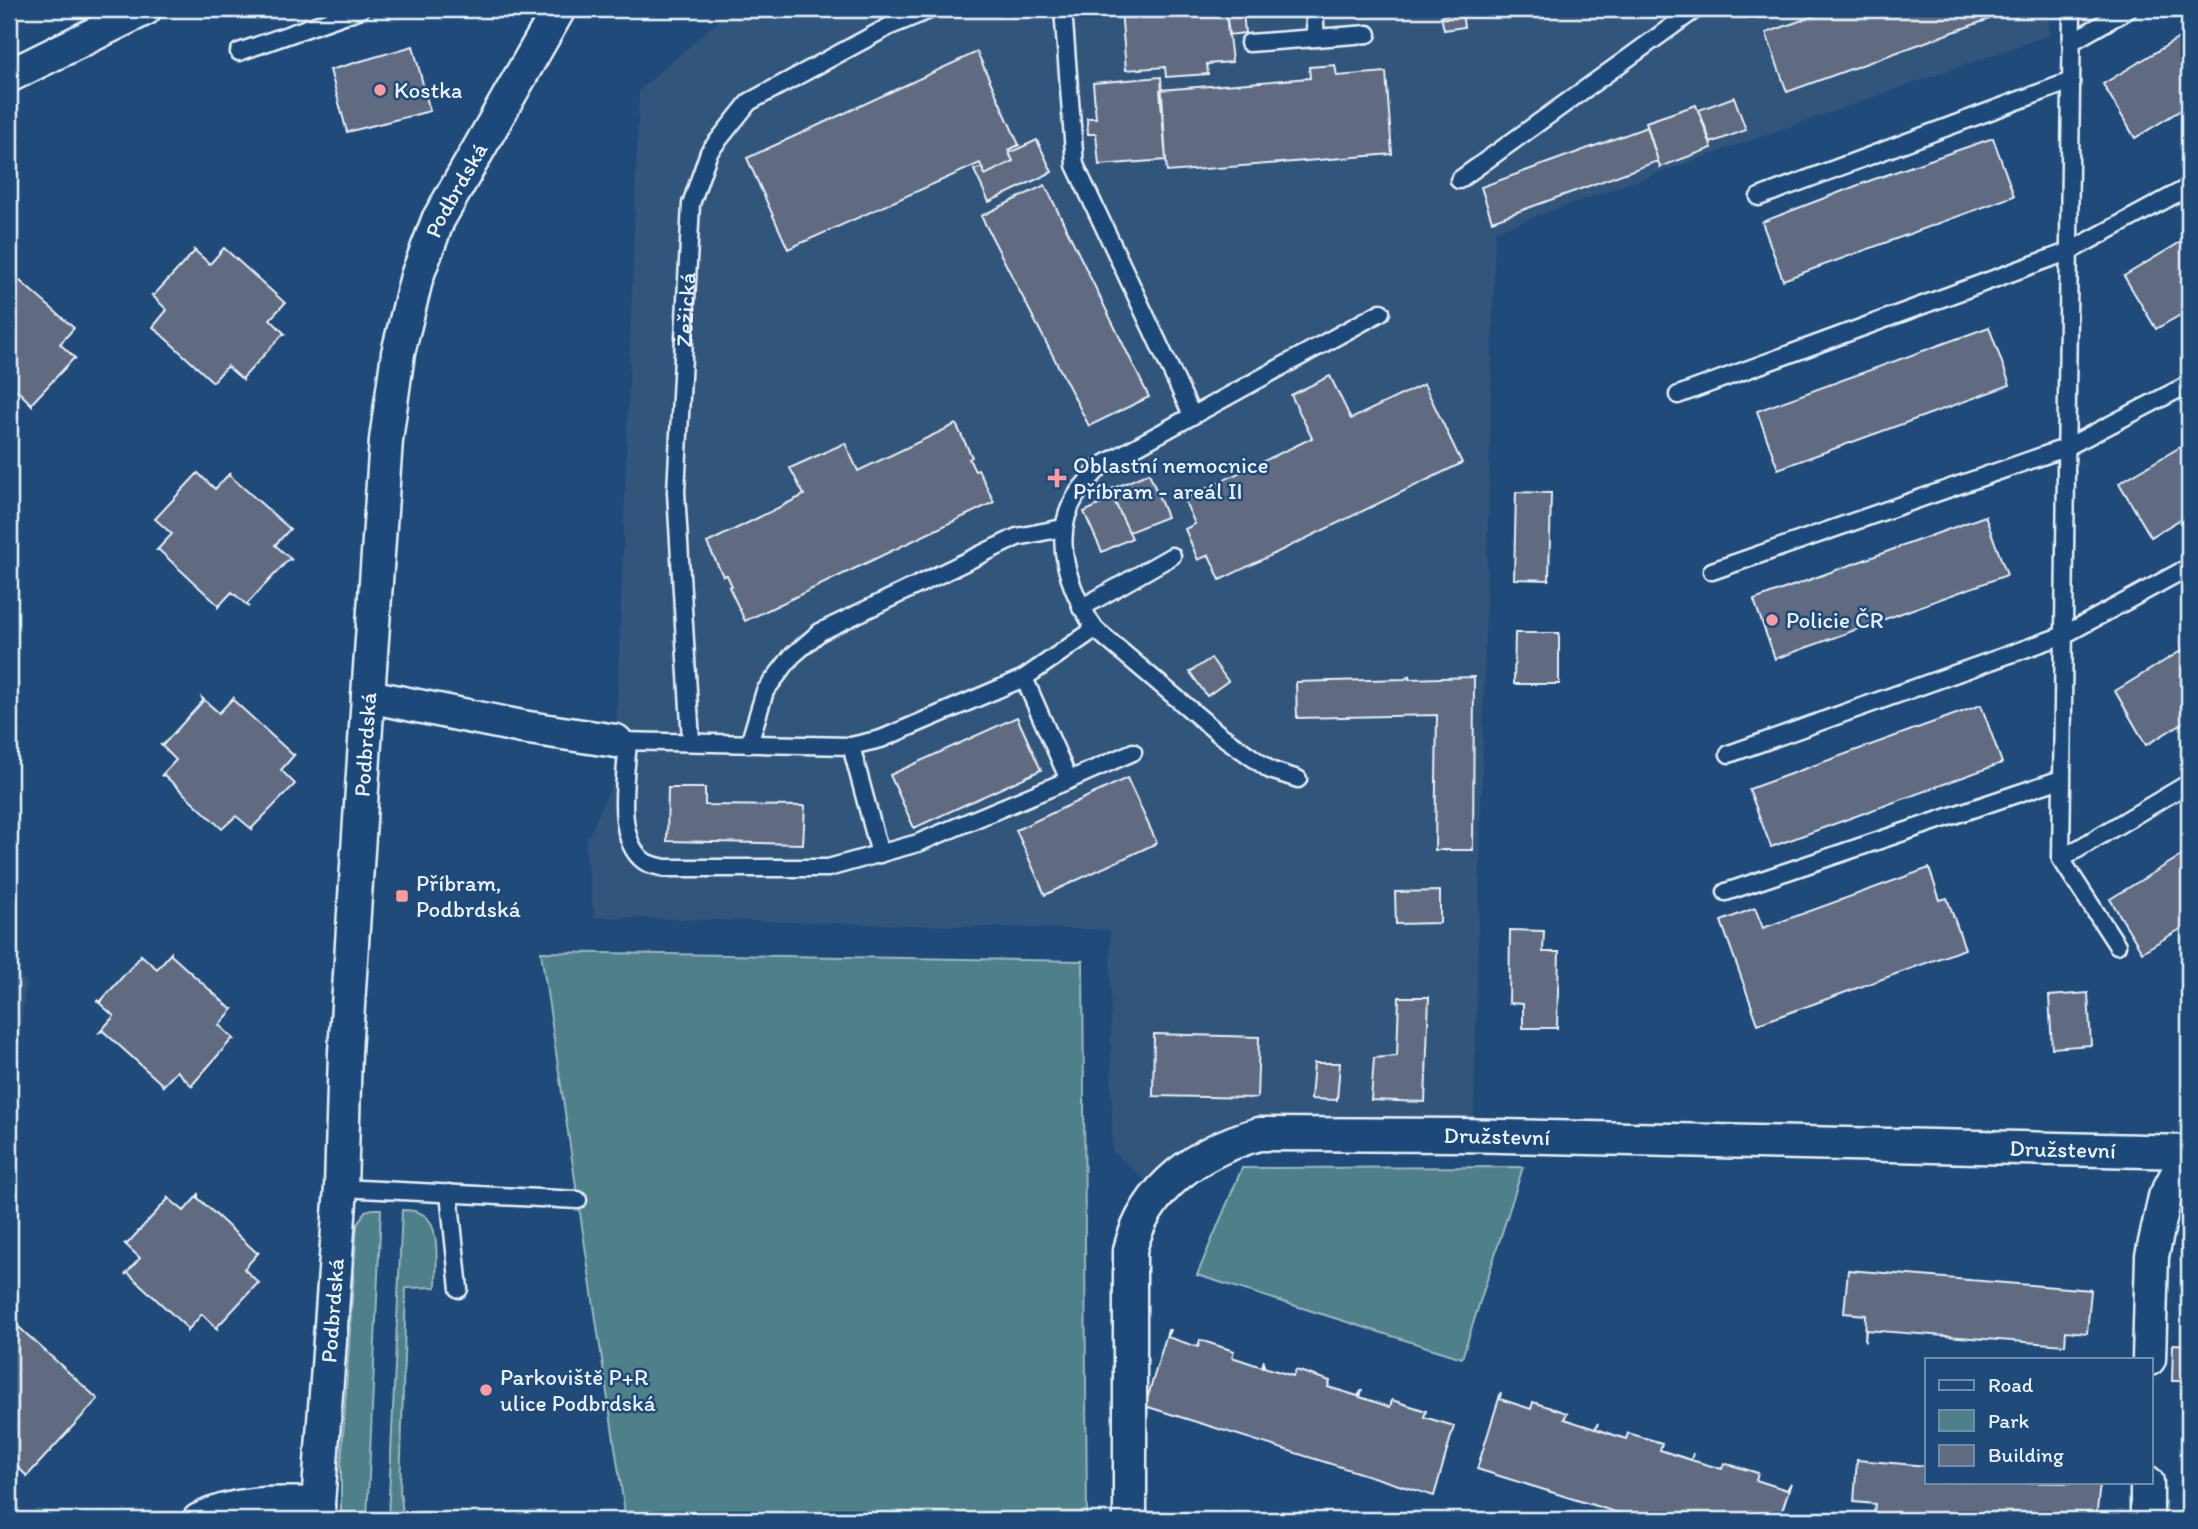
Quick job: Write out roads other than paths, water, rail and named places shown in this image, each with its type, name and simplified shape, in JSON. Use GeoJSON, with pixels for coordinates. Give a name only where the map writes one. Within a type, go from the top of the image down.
{"type":"FeatureCollection","features":[{"type":"Feature","properties":{"kind":"street"},"geometry":{"type":"LineString","coordinates":[[9,76],[145,9]]}},
{"type":"Feature","properties":{"kind":"street","name":"Podbrdská"},"geometry":{"type":"LineString","coordinates":[[318,1512],[341,1188],[345,1052],[368,696],[386,440],[398,353],[417,276],[438,220],[559,9]]}},
{"type":"Feature","properties":{"kind":"street"},"geometry":{"type":"LineString","coordinates":[[368,696],[522,727],[622,741]]}},
{"type":"Feature","properties":{"kind":"street","name":"Družstevní"},"geometry":{"type":"LineString","coordinates":[[1130,1520],[1130,1250],[1136,1226],[1167,1183],[1201,1157],[1231,1142],[1259,1134],[1446,1135],[2189,1152]]}},
{"type":"Feature","properties":{"kind":"street"},"geometry":{"type":"LineString","coordinates":[[2149,1358],[2152,1256],[2165,1197],[2189,1152]]}},
{"type":"Feature","properties":{"kind":"street"},"geometry":{"type":"LineString","coordinates":[[2147,1484],[2147,1520]]}},
{"type":"Feature","properties":{"kind":"street"},"geometry":{"type":"LineString","coordinates":[[199,1520],[218,1510],[262,1503],[318,1512]]}},
{"type":"Feature","properties":{"kind":"lane"},"geometry":{"type":"LineString","coordinates":[[239,52],[361,9]]}},
{"type":"Feature","properties":{"kind":"lane","name":"Žežická"},"geometry":{"type":"LineString","coordinates":[[691,741],[676,492],[691,204],[709,152],[749,102],[890,26],[932,9]]}},
{"type":"Feature","properties":{"kind":"lane"},"geometry":{"type":"LineString","coordinates":[[1063,9],[1075,165],[1192,415]]}},
{"type":"Feature","properties":{"kind":"lane"},"geometry":{"type":"LineString","coordinates":[[1314,9],[1316,38]]}},
{"type":"Feature","properties":{"kind":"lane"},"geometry":{"type":"LineString","coordinates":[[1459,180],[1696,9]]}},
{"type":"Feature","properties":{"kind":"lane"},"geometry":{"type":"LineString","coordinates":[[2072,9],[2061,859],[2117,945]]}},
{"type":"Feature","properties":{"kind":"lane"},"geometry":{"type":"LineString","coordinates":[[2071,42],[2129,9]]}},
{"type":"Feature","properties":{"kind":"lane"},"geometry":{"type":"LineString","coordinates":[[1249,43],[1368,34]]}},
{"type":"Feature","properties":{"kind":"lane"},"geometry":{"type":"LineString","coordinates":[[1759,197],[2071,81]]}},
{"type":"Feature","properties":{"kind":"lane"},"geometry":{"type":"LineString","coordinates":[[1678,395],[2070,251],[2189,187]]}},
{"type":"Feature","properties":{"kind":"lane"},"geometry":{"type":"LineString","coordinates":[[1298,779],[1270,770],[1219,734],[1095,629],[1081,608],[1065,566],[1063,528],[1075,496],[1101,466],[1381,312]]}},
{"type":"Feature","properties":{"kind":"lane"},"geometry":{"type":"LineString","coordinates":[[1712,571],[2065,448],[2189,384]]}},
{"type":"Feature","properties":{"kind":"lane"},"geometry":{"type":"LineString","coordinates":[[749,744],[765,691],[792,656],[820,632],[1017,537],[1063,528]]}},
{"type":"Feature","properties":{"kind":"lane"},"geometry":{"type":"LineString","coordinates":[[1081,608],[1172,556]]}},
{"type":"Feature","properties":{"kind":"lane"},"geometry":{"type":"LineString","coordinates":[[1729,754],[2064,635],[2189,567]]}},
{"type":"Feature","properties":{"kind":"lane"},"geometry":{"type":"LineString","coordinates":[[1095,629],[1024,678],[881,739],[851,746],[622,741],[625,826],[632,849],[645,863],[665,868],[828,868],[918,843],[1133,751]]}},
{"type":"Feature","properties":{"kind":"lane"},"geometry":{"type":"LineString","coordinates":[[1024,678],[1069,780]]}},
{"type":"Feature","properties":{"kind":"lane"},"geometry":{"type":"LineString","coordinates":[[851,746],[880,854]]}},
{"type":"Feature","properties":{"kind":"lane"},"geometry":{"type":"LineString","coordinates":[[1726,892],[2061,779]]}},
{"type":"Feature","properties":{"kind":"lane"},"geometry":{"type":"LineString","coordinates":[[2061,859],[2189,783]]}},
{"type":"Feature","properties":{"kind":"lane"},"geometry":{"type":"LineString","coordinates":[[341,1188],[579,1200]]}},
{"type":"Feature","properties":{"kind":"lane"},"geometry":{"type":"LineString","coordinates":[[449,1192],[459,1289]]}},
{"type":"Feature","properties":{"kind":"place","name":"Kostka"},"geometry":{"type":"Point","coordinates":[380,90]}},
{"type":"Feature","properties":{"kind":"place","name":"Oblastní nemocnice Příbram - areál II"},"geometry":{"type":"Point","coordinates":[1057,478]}},
{"type":"Feature","properties":{"kind":"place","name":"Policie ČR"},"geometry":{"type":"Point","coordinates":[1772,620]}},
{"type":"Feature","properties":{"kind":"place","name":"Příbram, Podbrdská"},"geometry":{"type":"Point","coordinates":[402,896]}},
{"type":"Feature","properties":{"kind":"place","name":"Parkoviště P+R ulice Podbrdská"},"geometry":{"type":"Point","coordinates":[486,1390]}}]}
